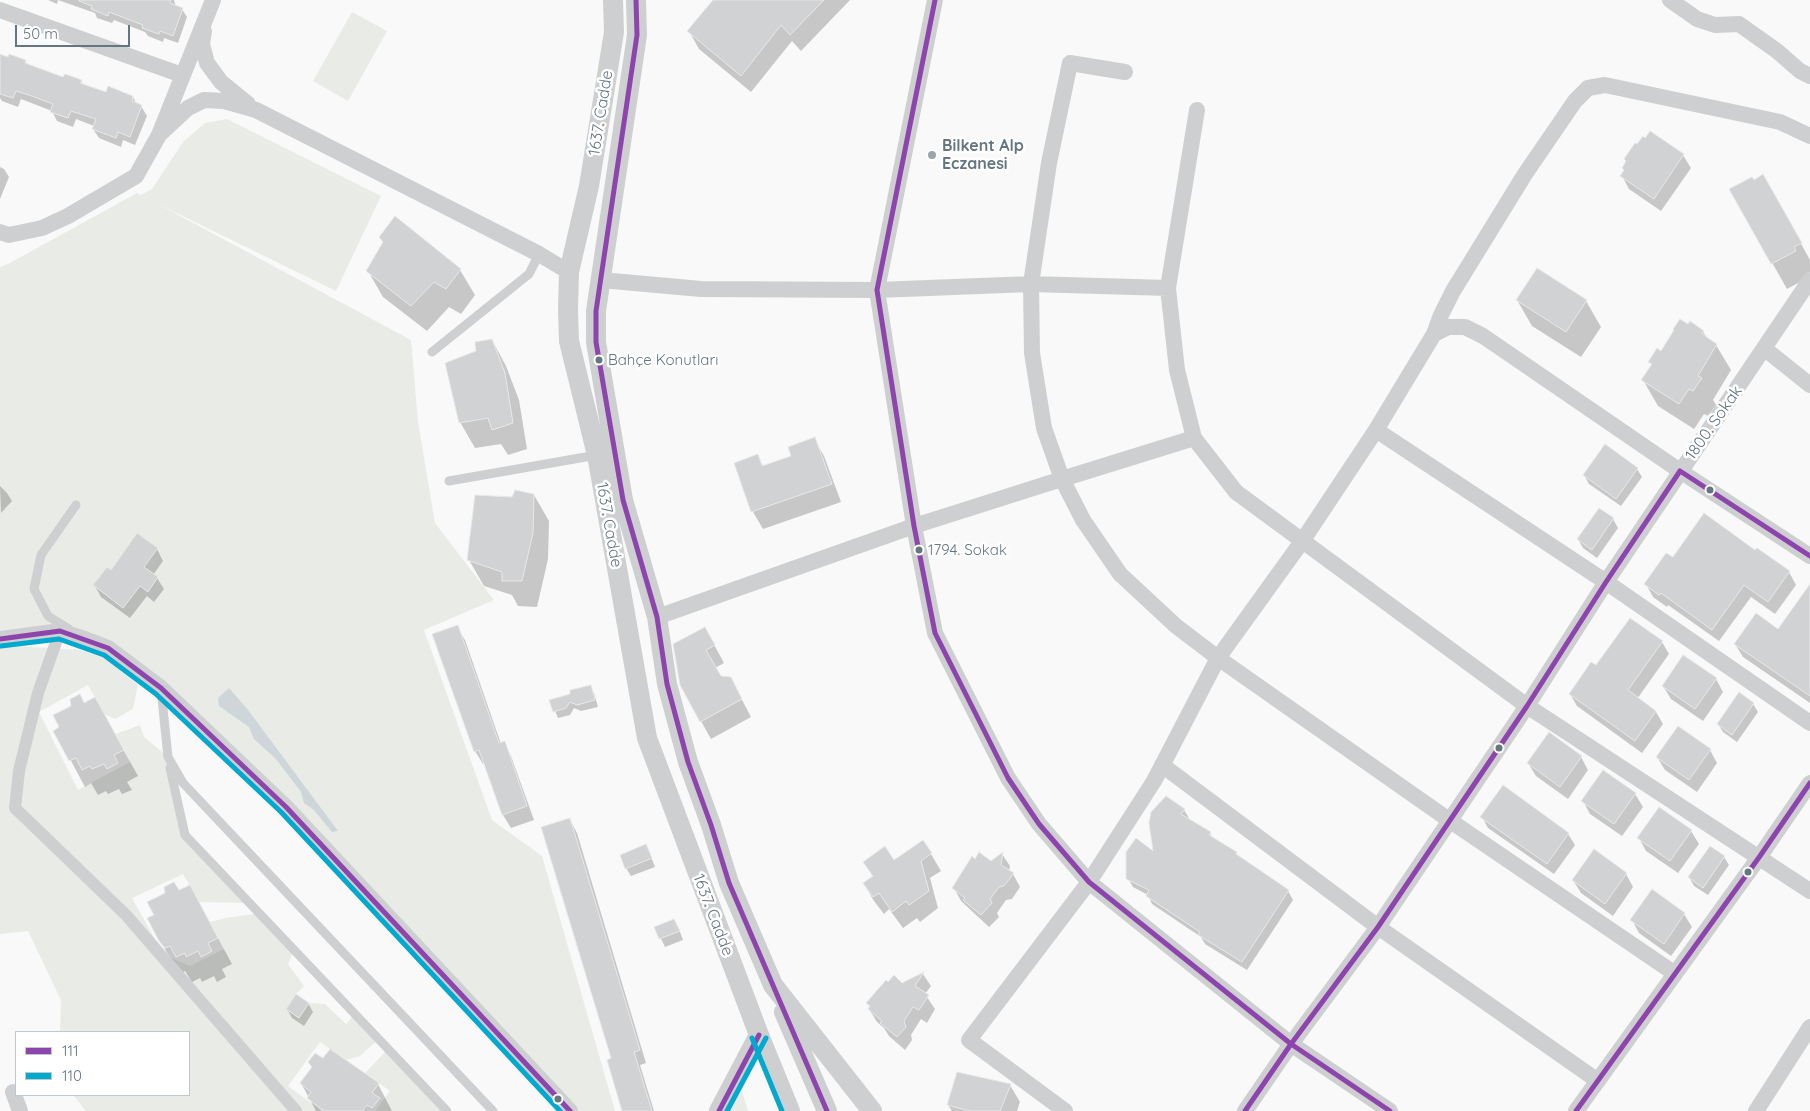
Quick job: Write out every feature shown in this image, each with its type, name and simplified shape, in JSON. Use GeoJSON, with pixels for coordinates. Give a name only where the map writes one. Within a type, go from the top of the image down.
{"type":"FeatureCollection","features":[{"type":"Feature","properties":{"kind":"street"},"geometry":{"type":"LineString","coordinates":[[3,236],[42,228],[68,216],[136,176],[159,135],[213,0]]}},
{"type":"Feature","properties":{"kind":"street","name":"1637. Cadde"},"geometry":{"type":"LineString","coordinates":[[613,0],[614,32],[589,186],[569,272],[569,341],[596,454],[647,738],[759,1035],[790,1111]]}},
{"type":"Feature","properties":{"kind":"street","name":"1637. Cadde"},"geometry":{"type":"LineString","coordinates":[[636,0],[637,35],[596,311],[598,351],[623,500],[657,617],[667,684],[688,762],[711,824],[729,883],[772,985],[872,1111]]}},
{"type":"Feature","properties":{"kind":"street"},"geometry":{"type":"LineString","coordinates":[[934,0],[878,290],[914,526],[935,633],[1008,778],[1038,824],[1089,882],[1291,1044],[1390,1111]]}},
{"type":"Feature","properties":{"kind":"street"},"geometry":{"type":"LineString","coordinates":[[1670,0],[1697,19],[1716,25],[1739,24],[1777,51],[1800,71],[1810,76]]}},
{"type":"Feature","properties":{"kind":"street"},"geometry":{"type":"LineString","coordinates":[[0,10],[182,75]]}},
{"type":"Feature","properties":{"kind":"street"},"geometry":{"type":"LineString","coordinates":[[204,22],[202,44],[207,63],[221,82],[256,110]]}},
{"type":"Feature","properties":{"kind":"street"},"geometry":{"type":"LineString","coordinates":[[1125,72],[1070,64],[1049,163],[1031,284],[1032,353],[1044,428],[1062,480],[1083,520],[1120,574],[1176,626],[1218,658],[1449,820],[1674,973]]}},
{"type":"Feature","properties":{"kind":"street"},"geometry":{"type":"LineString","coordinates":[[1065,1111],[969,1040],[1089,882],[1154,781],[1218,658],[1303,540],[1376,430],[1434,334],[1453,291],[1524,174],[1575,101],[1588,88],[1605,85],[1780,122],[1810,136]]}},
{"type":"Feature","properties":{"kind":"street"},"geometry":{"type":"LineString","coordinates":[[159,135],[188,108],[204,100],[224,101],[256,110],[539,254],[569,272],[601,280],[701,289],[878,290],[1031,284],[1168,288]]}},
{"type":"Feature","properties":{"kind":"street"},"geometry":{"type":"LineString","coordinates":[[1197,110],[1168,288],[1177,370],[1194,438],[1236,492],[1527,706],[1760,856],[1810,891]]}},
{"type":"Feature","properties":{"kind":"street","name":"1800. Sokak"},"geometry":{"type":"LineString","coordinates":[[1245,1111],[1291,1044],[1378,926],[1527,706],[1680,471],[1765,349],[1810,280]]}},
{"type":"Feature","properties":{"kind":"street"},"geometry":{"type":"LineString","coordinates":[[1434,334],[1448,327],[1465,327],[1483,336],[1680,471],[1810,556]]}},
{"type":"Feature","properties":{"kind":"street"},"geometry":{"type":"LineString","coordinates":[[1765,349],[1810,385]]}},
{"type":"Feature","properties":{"kind":"street"},"geometry":{"type":"LineString","coordinates":[[1376,430],[1606,582],[1810,723]]}},
{"type":"Feature","properties":{"kind":"street"},"geometry":{"type":"LineString","coordinates":[[657,617],[914,526],[1194,438]]}},
{"type":"Feature","properties":{"kind":"street"},"geometry":{"type":"LineString","coordinates":[[60,631],[38,693],[19,772],[15,808],[126,915],[296,1111]]}},
{"type":"Feature","properties":{"kind":"street"},"geometry":{"type":"LineString","coordinates":[[0,639],[60,631],[108,648],[161,688],[286,807],[570,1111]]}},
{"type":"Feature","properties":{"kind":"street"},"geometry":{"type":"LineString","coordinates":[[1162,765],[1378,926],[1598,1082]]}},
{"type":"Feature","properties":{"kind":"street"},"geometry":{"type":"LineString","coordinates":[[1576,1111],[1760,856],[1810,783]]}},
{"type":"Feature","properties":{"kind":"street"},"geometry":{"type":"LineString","coordinates":[[772,985],[827,1111]]}},
{"type":"Feature","properties":{"kind":"street"},"geometry":{"type":"LineString","coordinates":[[1756,1111],[1810,1027]]}},
{"type":"Feature","properties":{"kind":"street"},"geometry":{"type":"LineString","coordinates":[[719,1111],[759,1035]]}},
{"type":"Feature","properties":{"kind":"street"},"geometry":{"type":"LineString","coordinates":[[13,1092],[20,1111]]}},
{"type":"Feature","properties":{"kind":"lane"},"geometry":{"type":"LineString","coordinates":[[432,352],[529,274],[539,254]]}},
{"type":"Feature","properties":{"kind":"lane"},"geometry":{"type":"LineString","coordinates":[[449,481],[596,454]]}},
{"type":"Feature","properties":{"kind":"lane"},"geometry":{"type":"LineString","coordinates":[[76,505],[41,555],[34,589],[48,616],[82,638]]}},
{"type":"Feature","properties":{"kind":"lane"},"geometry":{"type":"LineString","coordinates":[[161,688],[168,757],[185,835],[447,1111]]}},
{"type":"Feature","properties":{"kind":"lane"},"geometry":{"type":"LineString","coordinates":[[168,757],[183,783],[493,1111]]}},
{"type":"Feature","properties":{"kind":"shaded area"},"geometry":{"type":"Polygon","coordinates":[[[352,12],[387,31],[348,101],[313,81],[352,12]]]}},
{"type":"Feature","properties":{"kind":"shaded area"},"geometry":{"type":"Polygon","coordinates":[[[227,119],[381,196],[336,291],[156,203],[411,340],[418,422],[435,523],[494,600],[424,630],[492,820],[542,856],[615,1111],[572,1111],[286,807],[108,648],[60,631],[0,639],[0,267],[137,193],[141,195],[152,189],[183,142],[205,123],[227,119]]]}},
{"type":"Feature","properties":{"kind":"shaded area"},"geometry":{"type":"Polygon","coordinates":[[[0,645],[80,650],[102,656],[138,685],[133,709],[115,719],[104,714],[88,685],[39,712],[78,790],[130,762],[116,734],[140,725],[144,737],[168,757],[185,835],[250,903],[199,902],[183,874],[132,898],[164,955],[190,966],[224,949],[210,922],[260,913],[294,950],[288,964],[304,986],[286,1009],[298,1018],[309,1003],[325,1004],[346,1024],[355,1014],[379,1039],[360,1056],[346,1060],[320,1042],[288,1086],[322,1111],[86,1111],[74,1096],[190,1096],[190,1031],[60,1031],[61,1000],[28,931],[0,934],[0,645]]]}},
{"type":"Feature","properties":{"kind":"shaded area"},"geometry":{"type":"Polygon","coordinates":[[[229,688],[248,710],[338,831],[332,832],[314,810],[304,803],[301,792],[276,759],[254,739],[249,727],[219,706],[218,698],[229,688]]]}},
{"type":"Feature","properties":{"kind":"shaded area"},"geometry":{"type":"Polygon","coordinates":[[[388,1049],[447,1111],[375,1111],[390,1091],[365,1073],[388,1049]]]}},
{"type":"Feature","properties":{"kind":"shaded area"},"geometry":{"type":"Polygon","coordinates":[[[741,1088],[748,1111],[730,1111],[741,1088]]]}},
{"type":"Feature","properties":{"kind":"building"},"geometry":{"type":"Polygon","coordinates":[[[79,0],[171,0],[170,3],[183,8],[173,36],[160,31],[159,34],[142,28],[143,25],[109,12],[108,16],[91,9],[92,6],[79,0]]]}},
{"type":"Feature","properties":{"kind":"building"},"geometry":{"type":"Polygon","coordinates":[[[713,0],[824,0],[790,35],[781,25],[741,76],[687,31],[713,0]]]}},
{"type":"Feature","properties":{"kind":"building"},"geometry":{"type":"Polygon","coordinates":[[[0,54],[8,57],[9,54],[26,60],[25,63],[63,77],[65,74],[82,80],[80,83],[106,92],[108,86],[133,96],[132,101],[142,105],[130,137],[118,132],[116,138],[92,129],[96,119],[71,111],[68,118],[50,112],[53,104],[29,95],[16,91],[13,98],[0,94],[0,54]]]}},
{"type":"Feature","properties":{"kind":"building"},"geometry":{"type":"Polygon","coordinates":[[[1650,131],[1684,154],[1654,199],[1620,176],[1624,170],[1622,168],[1626,161],[1624,159],[1635,143],[1637,144],[1643,136],[1645,138],[1650,131]]]}},
{"type":"Feature","properties":{"kind":"building"},"geometry":{"type":"Polygon","coordinates":[[[1763,174],[1802,243],[1794,247],[1796,251],[1771,264],[1729,189],[1752,177],[1754,180],[1763,174]]]}},
{"type":"Feature","properties":{"kind":"building"},"geometry":{"type":"Polygon","coordinates":[[[395,216],[461,269],[446,289],[434,282],[411,306],[366,271],[383,242],[379,237],[395,216]]]}},
{"type":"Feature","properties":{"kind":"building"},"geometry":{"type":"Polygon","coordinates":[[[1537,268],[1587,300],[1566,332],[1516,300],[1537,268]]]}},
{"type":"Feature","properties":{"kind":"building"},"geometry":{"type":"Polygon","coordinates":[[[1680,319],[1688,324],[1690,321],[1704,331],[1702,334],[1717,344],[1698,376],[1702,378],[1693,391],[1689,389],[1679,404],[1641,380],[1652,364],[1648,362],[1657,348],[1661,351],[1680,319]]]}},
{"type":"Feature","properties":{"kind":"building"},"geometry":{"type":"Polygon","coordinates":[[[492,339],[505,373],[513,423],[492,430],[488,418],[459,423],[445,363],[476,351],[475,342],[492,339]]]}},
{"type":"Feature","properties":{"kind":"building"},"geometry":{"type":"Polygon","coordinates":[[[815,437],[832,484],[751,512],[734,463],[758,454],[762,466],[791,456],[788,447],[815,437]]]}},
{"type":"Feature","properties":{"kind":"building"},"geometry":{"type":"Polygon","coordinates":[[[1605,444],[1638,468],[1616,499],[1583,475],[1605,444]]]}},
{"type":"Feature","properties":{"kind":"building"},"geometry":{"type":"Polygon","coordinates":[[[515,490],[534,494],[533,533],[522,581],[502,581],[502,572],[467,560],[475,495],[512,497],[515,490]]]}},
{"type":"Feature","properties":{"kind":"building"},"geometry":{"type":"Polygon","coordinates":[[[1599,508],[1614,518],[1592,550],[1577,539],[1599,508]]]}},
{"type":"Feature","properties":{"kind":"building"},"geometry":{"type":"Polygon","coordinates":[[[1704,513],[1755,550],[1757,548],[1790,571],[1768,602],[1744,585],[1712,630],[1661,593],[1659,595],[1644,584],[1666,553],[1673,557],[1704,513]]]}},
{"type":"Feature","properties":{"kind":"building"},"geometry":{"type":"Polygon","coordinates":[[[137,533],[158,548],[144,567],[158,577],[148,592],[140,586],[123,608],[93,585],[107,567],[111,570],[137,533]]]}},
{"type":"Feature","properties":{"kind":"building"},"geometry":{"type":"Polygon","coordinates":[[[1810,584],[1810,696],[1734,644],[1756,613],[1778,629],[1810,584]]]}},
{"type":"Feature","properties":{"kind":"building"},"geometry":{"type":"Polygon","coordinates":[[[1630,618],[1663,641],[1628,690],[1656,711],[1635,741],[1569,694],[1591,662],[1596,665],[1630,618]]]}},
{"type":"Feature","properties":{"kind":"building"},"geometry":{"type":"Polygon","coordinates":[[[458,625],[499,743],[505,741],[527,806],[502,815],[479,750],[474,752],[432,634],[458,625]]]}},
{"type":"Feature","properties":{"kind":"building"},"geometry":{"type":"Polygon","coordinates":[[[705,627],[715,645],[706,650],[721,676],[731,677],[742,699],[700,722],[680,685],[673,644],[705,627]]]}},
{"type":"Feature","properties":{"kind":"building"},"geometry":{"type":"Polygon","coordinates":[[[1683,655],[1717,678],[1695,709],[1662,686],[1683,655]]]}},
{"type":"Feature","properties":{"kind":"building"},"geometry":{"type":"Polygon","coordinates":[[[591,685],[595,700],[577,705],[570,702],[566,708],[553,712],[549,700],[570,694],[570,690],[591,685]]]}},
{"type":"Feature","properties":{"kind":"building"},"geometry":{"type":"Polygon","coordinates":[[[1739,692],[1754,703],[1732,735],[1717,724],[1739,692]]]}},
{"type":"Feature","properties":{"kind":"building"},"geometry":{"type":"Polygon","coordinates":[[[80,694],[84,703],[95,697],[124,750],[114,755],[118,763],[107,769],[104,764],[92,769],[90,766],[82,770],[76,758],[69,761],[53,731],[59,727],[53,715],[71,706],[70,699],[80,694]]]}},
{"type":"Feature","properties":{"kind":"building"},"geometry":{"type":"Polygon","coordinates":[[[1678,726],[1711,749],[1689,780],[1656,757],[1678,726]]]}},
{"type":"Feature","properties":{"kind":"building"},"geometry":{"type":"Polygon","coordinates":[[[1549,732],[1582,756],[1560,787],[1527,763],[1549,732]]]}},
{"type":"Feature","properties":{"kind":"building"},"geometry":{"type":"Polygon","coordinates":[[[1603,770],[1636,793],[1614,824],[1581,801],[1603,770]]]}},
{"type":"Feature","properties":{"kind":"building"},"geometry":{"type":"Polygon","coordinates":[[[1503,785],[1569,833],[1547,864],[1480,817],[1503,785]]]}},
{"type":"Feature","properties":{"kind":"building"},"geometry":{"type":"Polygon","coordinates":[[[1166,796],[1185,809],[1181,814],[1211,832],[1209,835],[1237,852],[1236,854],[1289,890],[1242,962],[1198,935],[1200,932],[1146,896],[1149,890],[1126,879],[1126,852],[1136,838],[1153,851],[1149,823],[1151,812],[1166,796]]]}},
{"type":"Feature","properties":{"kind":"building"},"geometry":{"type":"Polygon","coordinates":[[[1659,807],[1692,830],[1670,861],[1637,838],[1659,807]]]}},
{"type":"Feature","properties":{"kind":"building"},"geometry":{"type":"Polygon","coordinates":[[[570,818],[640,1050],[634,1052],[652,1111],[622,1111],[607,1060],[611,1058],[541,827],[570,818]]]}},
{"type":"Feature","properties":{"kind":"building"},"geometry":{"type":"Polygon","coordinates":[[[923,840],[932,853],[921,861],[929,891],[909,905],[906,901],[892,912],[879,893],[873,897],[863,883],[873,876],[863,862],[885,846],[894,860],[923,840]]]}},
{"type":"Feature","properties":{"kind":"building"},"geometry":{"type":"Polygon","coordinates":[[[646,844],[652,858],[625,869],[620,855],[646,844]]]}},
{"type":"Feature","properties":{"kind":"building"},"geometry":{"type":"Polygon","coordinates":[[[1710,846],[1725,856],[1703,888],[1688,877],[1710,846]]]}},
{"type":"Feature","properties":{"kind":"building"},"geometry":{"type":"Polygon","coordinates":[[[1594,849],[1627,873],[1605,904],[1572,880],[1594,849]]]}},
{"type":"Feature","properties":{"kind":"building"},"geometry":{"type":"Polygon","coordinates":[[[979,852],[991,861],[1003,852],[1001,865],[1014,873],[1004,886],[999,887],[990,899],[992,903],[981,915],[963,900],[965,898],[952,888],[972,856],[975,859],[979,852]]]}},
{"type":"Feature","properties":{"kind":"building"},"geometry":{"type":"Polygon","coordinates":[[[174,882],[179,890],[190,885],[218,938],[208,943],[212,951],[201,957],[198,951],[186,957],[185,953],[176,957],[170,946],[165,948],[159,941],[147,918],[154,915],[147,902],[165,893],[164,887],[174,882]]]}},
{"type":"Feature","properties":{"kind":"building"},"geometry":{"type":"Polygon","coordinates":[[[1652,889],[1685,913],[1664,944],[1630,920],[1652,889]]]}},
{"type":"Feature","properties":{"kind":"building"},"geometry":{"type":"Polygon","coordinates":[[[674,919],[680,931],[659,939],[654,927],[674,919]]]}},
{"type":"Feature","properties":{"kind":"building"},"geometry":{"type":"Polygon","coordinates":[[[924,972],[915,986],[929,995],[919,1010],[913,1007],[904,1021],[906,1027],[897,1037],[880,1023],[882,1021],[868,1009],[870,1006],[866,1003],[886,980],[888,982],[894,975],[902,983],[924,972]]]}},
{"type":"Feature","properties":{"kind":"building"},"geometry":{"type":"Polygon","coordinates":[[[296,994],[309,1003],[299,1018],[286,1009],[296,994]]]}},
{"type":"Feature","properties":{"kind":"building"},"geometry":{"type":"Polygon","coordinates":[[[330,1049],[379,1083],[372,1093],[380,1098],[372,1108],[367,1105],[362,1111],[324,1111],[307,1098],[311,1092],[300,1083],[312,1067],[308,1062],[315,1053],[323,1058],[330,1049]]]}},
{"type":"Feature","properties":{"kind":"building"},"geometry":{"type":"Polygon","coordinates":[[[957,1072],[1011,1084],[1000,1111],[970,1111],[947,1105],[957,1072]]]}},
{"type":"Feature","properties":{"kind":"transit line","name":"111"},"geometry":{"type":"LineString","coordinates":[[636,0],[637,35],[596,311],[596,342],[623,500],[657,617],[667,684],[688,762],[711,825],[729,883],[827,1111]]}},
{"type":"Feature","properties":{"kind":"transit line","name":"111"},"geometry":{"type":"LineString","coordinates":[[935,0],[877,290],[914,526],[935,633],[1008,778],[1039,824],[1089,882],[1291,1044],[1390,1111]]}},
{"type":"Feature","properties":{"kind":"transit line","name":"111"},"geometry":{"type":"LineString","coordinates":[[1245,1111],[1291,1044],[1378,927],[1527,706],[1680,471],[1810,556]]}},
{"type":"Feature","properties":{"kind":"transit line","name":"111"},"geometry":{"type":"LineString","coordinates":[[0,639],[60,631],[108,648],[161,688],[286,807],[570,1111]]}},
{"type":"Feature","properties":{"kind":"transit line","name":"110"},"geometry":{"type":"LineString","coordinates":[[1,646],[59,639],[104,655],[156,694],[281,812],[560,1111]]}},
{"type":"Feature","properties":{"kind":"transit line","name":"111"},"geometry":{"type":"LineString","coordinates":[[1576,1111],[1760,856],[1810,783]]}},
{"type":"Feature","properties":{"kind":"transit line","name":"111"},"geometry":{"type":"LineString","coordinates":[[719,1111],[759,1035]]}},
{"type":"Feature","properties":{"kind":"transit line","name":"110"},"geometry":{"type":"LineString","coordinates":[[752,1038],[782,1111]]}},
{"type":"Feature","properties":{"kind":"transit line","name":"110"},"geometry":{"type":"LineString","coordinates":[[727,1111],[766,1038]]}},
{"type":"Feature","properties":{"kind":"place","name":"Bilkent Alp Eczanesi"},"geometry":{"type":"Point","coordinates":[932,155]}},
{"type":"Feature","properties":{"kind":"place","name":"Bahçe Konutları"},"geometry":{"type":"Point","coordinates":[599,360]}},
{"type":"Feature","properties":{"kind":"place","name":"1794. Sokak"},"geometry":{"type":"Point","coordinates":[919,550]}}]}
